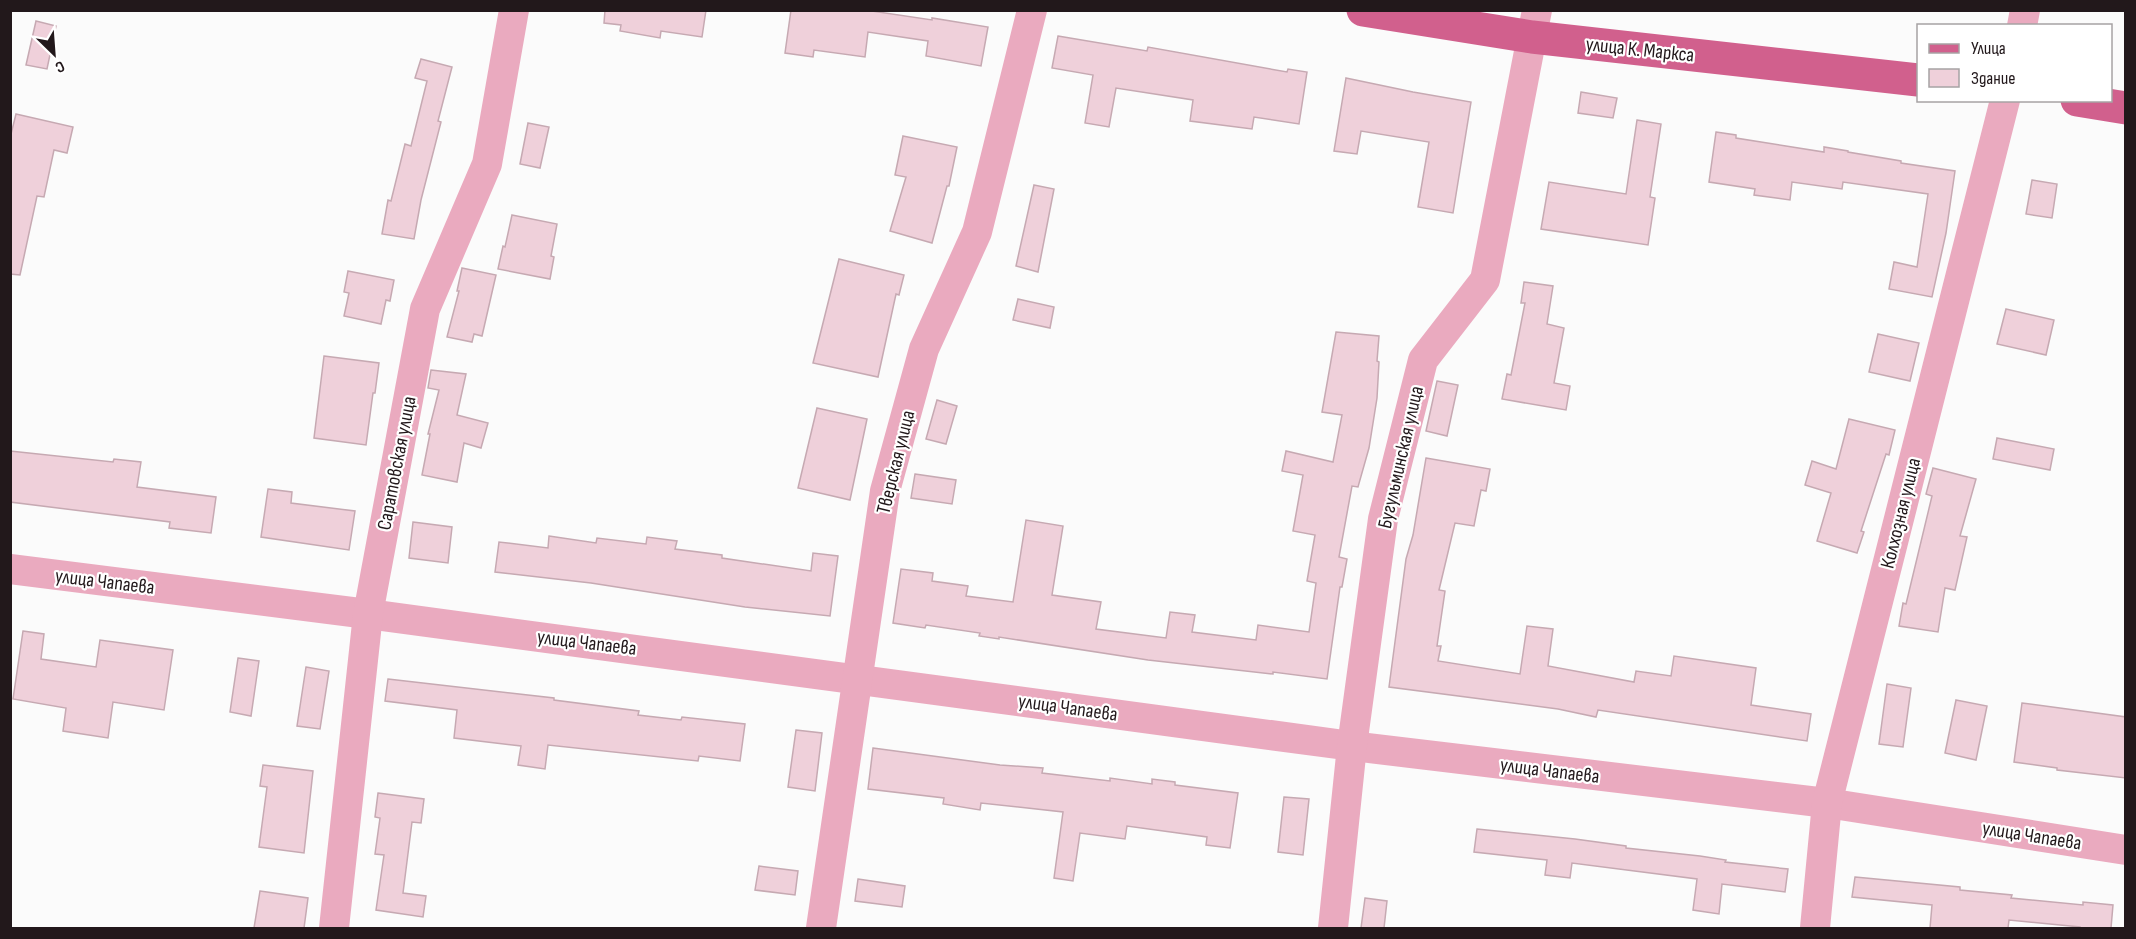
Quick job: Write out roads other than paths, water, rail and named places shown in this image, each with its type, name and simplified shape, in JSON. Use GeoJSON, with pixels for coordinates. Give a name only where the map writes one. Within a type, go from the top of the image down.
{"type":"FeatureCollection","features":[{"type":"Feature","properties":{"kind":"main road","name":"улица К. Маркса"},"geometry":{"type":"LineString","coordinates":[[1363,10],[1534,24],[1917,80]]}},
{"type":"Feature","properties":{"kind":"main road"},"geometry":{"type":"LineString","coordinates":[[2089,102],[2126,108]]}},
{"type":"Feature","properties":{"kind":"street","name":"Саратовская улица"},"geometry":{"type":"LineString","coordinates":[[334,928],[368,614],[425,309],[487,164],[514,10]]}},
{"type":"Feature","properties":{"kind":"street","name":"Тверская улица"},"geometry":{"type":"LineString","coordinates":[[821,928],[856,678],[888,480],[924,349],[977,232],[1032,10]]}},
{"type":"Feature","properties":{"kind":"street","name":"Бугульминская улица"},"geometry":{"type":"LineString","coordinates":[[1333,928],[1352,746],[1383,519],[1423,360],[1485,280],[1534,24]]}},
{"type":"Feature","properties":{"kind":"street","name":"Колхозная улица"},"geometry":{"type":"LineString","coordinates":[[1815,928],[1827,803],[2005,102]]}},
{"type":"Feature","properties":{"kind":"street","name":"улица Чапаева"},"geometry":{"type":"LineString","coordinates":[[10,569],[856,678],[1352,746],[1827,803],[2126,850]]}}]}
